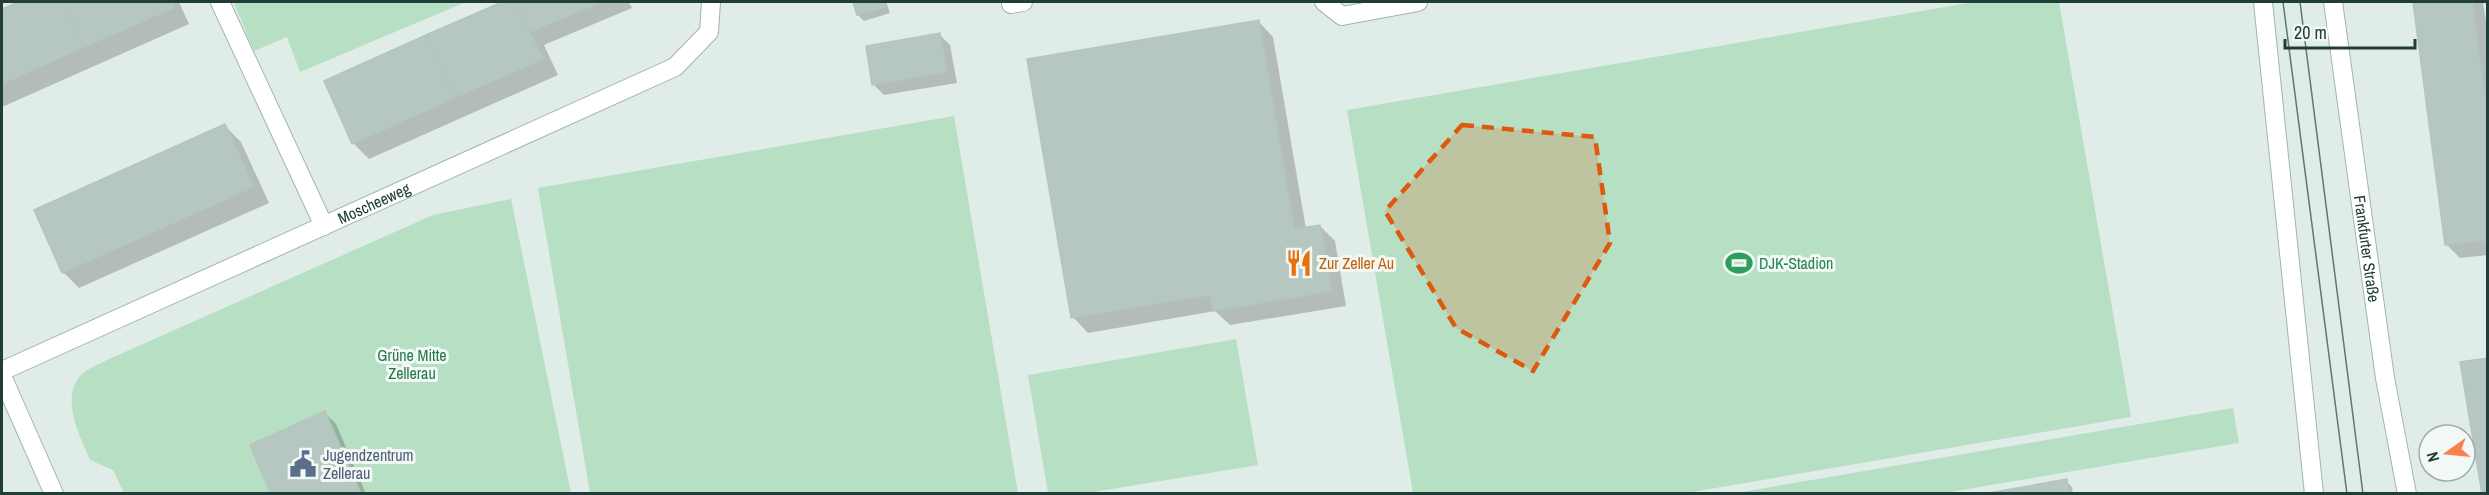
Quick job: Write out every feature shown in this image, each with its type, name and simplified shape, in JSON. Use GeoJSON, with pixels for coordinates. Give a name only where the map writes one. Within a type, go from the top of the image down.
{"type":"FeatureCollection","features":[{"type":"Feature","properties":{"kind":"street"},"geometry":{"type":"LineString","coordinates":[[220,2],[324,226]]}},
{"type":"Feature","properties":{"kind":"street","name":"Moscheeweg"},"geometry":{"type":"LineString","coordinates":[[2,371],[675,67],[709,32],[711,2]]}},
{"type":"Feature","properties":{"kind":"street"},"geometry":{"type":"LineString","coordinates":[[1324,2],[1342,15],[1418,2]]}},
{"type":"Feature","properties":{"kind":"street"},"geometry":{"type":"LineString","coordinates":[[2263,2],[2314,494]]}},
{"type":"Feature","properties":{"kind":"street","name":"Frankfurter Straße"},"geometry":{"type":"LineString","coordinates":[[2334,2],[2385,378],[2407,494]]}},
{"type":"Feature","properties":{"kind":"street"},"geometry":{"type":"LineString","coordinates":[[2,376],[54,494]]}},
{"type":"Feature","properties":{"kind":"highlighted area"},"geometry":{"type":"Polygon","coordinates":[[[1462,125],[1595,137],[1610,243],[1533,371],[1456,328],[1385,211],[1462,125]]]}},
{"type":"Feature","properties":{"kind":"green space"},"geometry":{"type":"Polygon","coordinates":[[[466,2],[300,72],[287,37],[254,51],[234,3],[466,2]]]}},
{"type":"Feature","properties":{"kind":"green space","name":"DJK-Stadion"},"geometry":{"type":"Polygon","coordinates":[[[1974,2],[2059,2],[2131,417],[1686,493],[1413,493],[1347,110],[1974,2]]]}},
{"type":"Feature","properties":{"kind":"green space"},"geometry":{"type":"Polygon","coordinates":[[[954,116],[1018,493],[590,493],[538,188],[954,116]]]}},
{"type":"Feature","properties":{"kind":"green space","name":"Grüne Mitte Zellerau"},"geometry":{"type":"Polygon","coordinates":[[[511,199],[571,493],[124,493],[113,470],[90,460],[77,428],[72,405],[75,383],[88,370],[433,215],[511,199]]]}},
{"type":"Feature","properties":{"kind":"green space"},"geometry":{"type":"Polygon","coordinates":[[[1236,339],[1258,465],[1087,493],[1048,493],[1028,375],[1236,339]]]}},
{"type":"Feature","properties":{"kind":"green space"},"geometry":{"type":"Polygon","coordinates":[[[2233,408],[2239,443],[1944,493],[1736,493],[2233,408]]]}},
{"type":"Feature","properties":{"kind":"building"},"geometry":{"type":"Polygon","coordinates":[[[18,2],[64,2],[84,47],[2,84],[2,9],[18,2]]]}},
{"type":"Feature","properties":{"kind":"building"},"geometry":{"type":"Polygon","coordinates":[[[64,2],[171,2],[174,8],[84,47],[64,2]]]}},
{"type":"Feature","properties":{"kind":"building"},"geometry":{"type":"Polygon","coordinates":[[[502,2],[515,2],[543,59],[454,98],[426,35],[502,2]]]}},
{"type":"Feature","properties":{"kind":"building"},"geometry":{"type":"Polygon","coordinates":[[[515,2],[602,2],[530,32],[515,2]]]}},
{"type":"Feature","properties":{"kind":"building"},"geometry":{"type":"Polygon","coordinates":[[[853,2],[883,2],[885,7],[857,15],[853,2]]]}},
{"type":"Feature","properties":{"kind":"building"},"geometry":{"type":"Polygon","coordinates":[[[2413,2],[2472,2],[2488,123],[2488,240],[2445,245],[2413,2]]]}},
{"type":"Feature","properties":{"kind":"building"},"geometry":{"type":"Polygon","coordinates":[[[1259,20],[1294,229],[1320,225],[1332,291],[1213,311],[1210,295],[1071,318],[1027,59],[1259,20]]]}},
{"type":"Feature","properties":{"kind":"building"},"geometry":{"type":"Polygon","coordinates":[[[940,33],[947,72],[872,85],[866,46],[940,33]]]}},
{"type":"Feature","properties":{"kind":"building"},"geometry":{"type":"Polygon","coordinates":[[[426,35],[454,98],[352,144],[324,81],[426,35]]]}},
{"type":"Feature","properties":{"kind":"building"},"geometry":{"type":"Polygon","coordinates":[[[225,124],[254,187],[62,273],[34,210],[225,124]]]}},
{"type":"Feature","properties":{"kind":"building"},"geometry":{"type":"Polygon","coordinates":[[[2488,358],[2488,494],[2482,494],[2477,464],[2477,423],[2470,423],[2460,362],[2488,358]]]}},
{"type":"Feature","properties":{"kind":"building","name":"Jugendzentrum Zellerau"},"geometry":{"type":"Polygon","coordinates":[[[325,411],[361,494],[271,494],[250,445],[325,411]]]}},
{"type":"Feature","properties":{"kind":"building"},"geometry":{"type":"Polygon","coordinates":[[[2067,479],[2069,494],[1983,494],[2067,479]]]}},
{"type":"Feature","properties":{"kind":"tram line"},"geometry":{"type":"LineString","coordinates":[[2283,2],[2347,494]]}},
{"type":"Feature","properties":{"kind":"tram line"},"geometry":{"type":"LineString","coordinates":[[2300,2],[2363,494]]}},
{"type":"Feature","properties":{"kind":"place","name":"Zur Zeller Au"},"geometry":{"type":"Point","coordinates":[1299,263]}},
{"type":"Feature","properties":{"kind":"place","name":"DJK-Stadion"},"geometry":{"type":"Point","coordinates":[1739,263]}},
{"type":"Feature","properties":{"kind":"place","name":"Jugendzentrum Zellerau"},"geometry":{"type":"Point","coordinates":[303,464]}}]}
